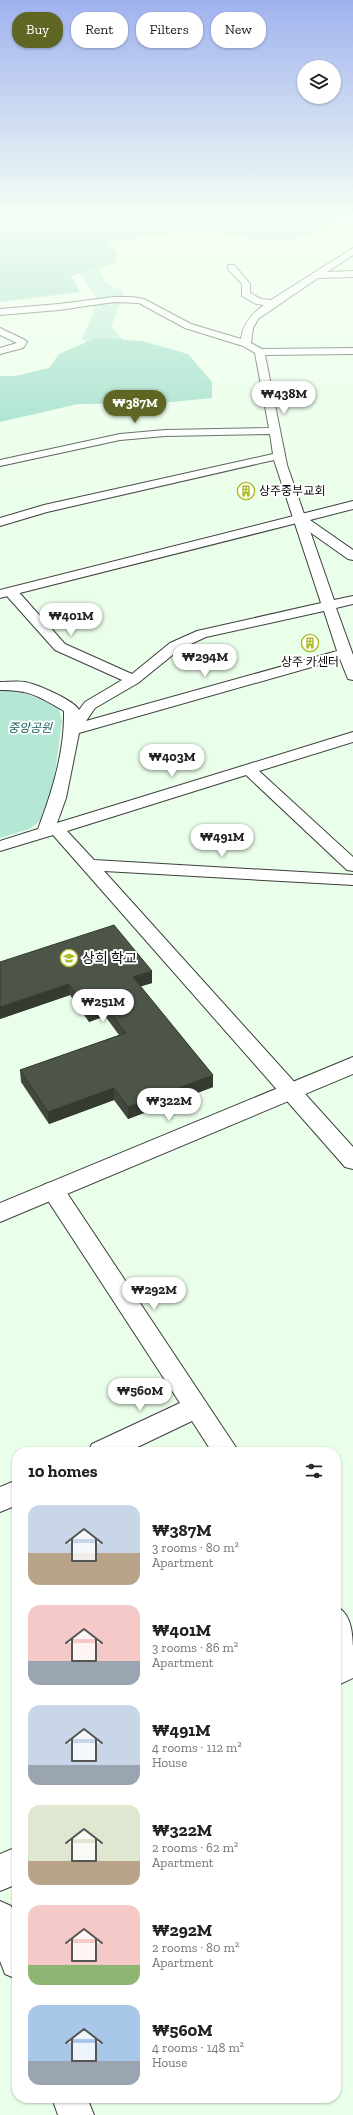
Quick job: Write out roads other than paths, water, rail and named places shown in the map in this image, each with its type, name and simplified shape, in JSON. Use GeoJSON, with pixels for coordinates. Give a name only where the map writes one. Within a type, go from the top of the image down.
{"type":"FeatureCollection","features":[{"type":"Feature","properties":{"kind":"street"},"geometry":{"type":"LineString","coordinates":[[165,315],[188,326],[246,344],[260,352],[353,351]]}},
{"type":"Feature","properties":{"kind":"street"},"geometry":{"type":"LineString","coordinates":[[246,344],[247,325],[258,315]]}},
{"type":"Feature","properties":{"kind":"street"},"geometry":{"type":"LineString","coordinates":[[0,331],[22,342],[20,346],[0,351]]}},
{"type":"Feature","properties":{"kind":"street"},"geometry":{"type":"LineString","coordinates":[[260,352],[279,456],[298,518],[353,676]]}},
{"type":"Feature","properties":{"kind":"street"},"geometry":{"type":"LineString","coordinates":[[0,463],[120,436],[165,433],[275,431]]}},
{"type":"Feature","properties":{"kind":"street"},"geometry":{"type":"LineString","coordinates":[[0,522],[44,509],[279,456]]}},
{"type":"Feature","properties":{"kind":"street"},"geometry":{"type":"LineString","coordinates":[[5,593],[353,505]]}},
{"type":"Feature","properties":{"kind":"street"},"geometry":{"type":"LineString","coordinates":[[298,518],[353,556]]}},
{"type":"Feature","properties":{"kind":"street"},"geometry":{"type":"LineString","coordinates":[[5,593],[60,647],[133,680]]}},
{"type":"Feature","properties":{"kind":"street"},"geometry":{"type":"LineString","coordinates":[[72,730],[90,705],[133,680],[175,646],[202,634],[329,604],[353,600]]}},
{"type":"Feature","properties":{"kind":"street"},"geometry":{"type":"LineString","coordinates":[[72,730],[345,653]]}},
{"type":"Feature","properties":{"kind":"street"},"geometry":{"type":"LineString","coordinates":[[0,686],[24,686],[47,695],[71,708],[72,730],[51,830]]}},
{"type":"Feature","properties":{"kind":"street"},"geometry":{"type":"LineString","coordinates":[[0,846],[353,737]]}},
{"type":"Feature","properties":{"kind":"street"},"geometry":{"type":"LineString","coordinates":[[248,769],[353,866]]}},
{"type":"Feature","properties":{"kind":"street"},"geometry":{"type":"LineString","coordinates":[[51,830],[88,865],[353,1161]]}},
{"type":"Feature","properties":{"kind":"street"},"geometry":{"type":"LineString","coordinates":[[88,865],[353,880]]}},
{"type":"Feature","properties":{"kind":"street"},"geometry":{"type":"LineString","coordinates":[[0,1213],[353,1065]]}},
{"type":"Feature","properties":{"kind":"street"},"geometry":{"type":"LineString","coordinates":[[53,1190],[223,1447]]}},
{"type":"Feature","properties":{"kind":"street"},"geometry":{"type":"LineString","coordinates":[[112,1447],[196,1407]]}},
{"type":"Feature","properties":{"kind":"street"},"geometry":{"type":"LineString","coordinates":[[0,1500],[12,1494]]}},
{"type":"Feature","properties":{"kind":"street"},"geometry":{"type":"LineString","coordinates":[[341,1626],[353,1644]]}},
{"type":"Feature","properties":{"kind":"street"},"geometry":{"type":"LineString","coordinates":[[341,1667],[353,1660]]}},
{"type":"Feature","properties":{"kind":"street"},"geometry":{"type":"LineString","coordinates":[[0,1874],[12,1867]]}},
{"type":"Feature","properties":{"kind":"street"},"geometry":{"type":"LineString","coordinates":[[0,1917],[12,1949]]}},
{"type":"Feature","properties":{"kind":"street"},"geometry":{"type":"LineString","coordinates":[[71,2103],[76,2115]]}},
{"type":"Feature","properties":{"kind":"place","name":"상주중부교회"},"geometry":{"type":"Point","coordinates":[246,491]}},
{"type":"Feature","properties":{"kind":"place","name":"상주 카센터"},"geometry":{"type":"Point","coordinates":[310,643]}},
{"type":"Feature","properties":{"kind":"place","name":"상희 학교"},"geometry":{"type":"Point","coordinates":[69,958]}},
{"type":"Feature","properties":{"kind":"park label","name":"중앙공원"},"geometry":{"type":"Point","coordinates":[30,728]}}]}
